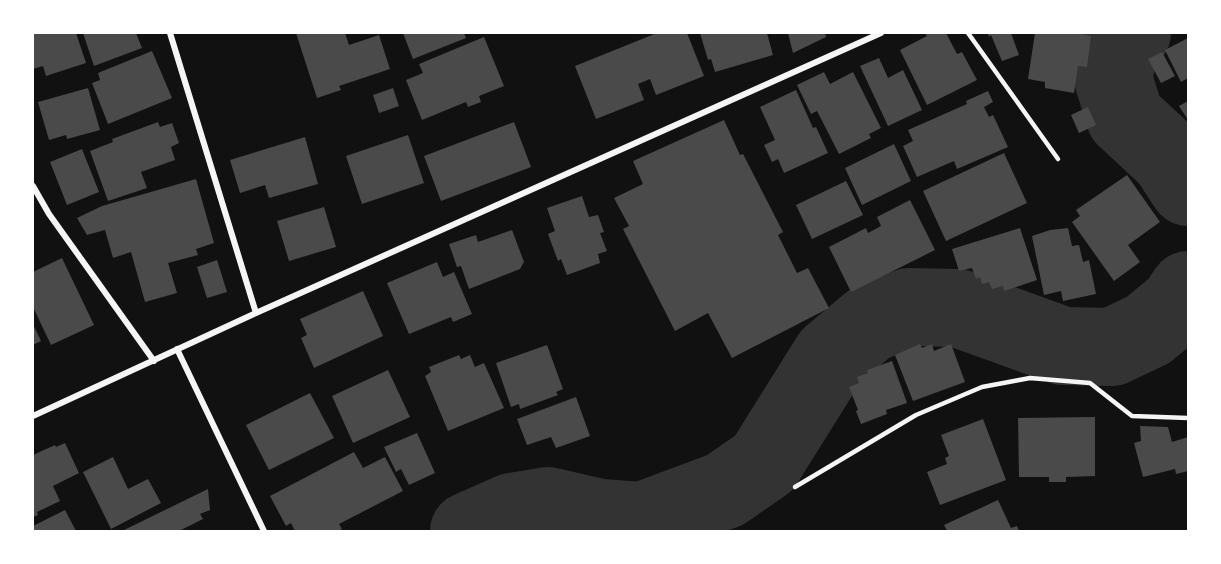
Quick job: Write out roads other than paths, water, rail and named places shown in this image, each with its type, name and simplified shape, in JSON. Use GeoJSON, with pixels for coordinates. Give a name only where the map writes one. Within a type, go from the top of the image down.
{"type":"FeatureCollection","features":[{"type":"Feature","properties":{"kind":"street"},"geometry":{"type":"LineString","coordinates":[[170,33],[256,313]]}},
{"type":"Feature","properties":{"kind":"street"},"geometry":{"type":"LineString","coordinates":[[33,416],[256,313],[881,33]]}},
{"type":"Feature","properties":{"kind":"street"},"geometry":{"type":"LineString","coordinates":[[33,186],[49,214],[154,361]]}},
{"type":"Feature","properties":{"kind":"street"},"geometry":{"type":"LineString","coordinates":[[177,349],[264,531]]}},
{"type":"Feature","properties":{"kind":"lane"},"geometry":{"type":"LineString","coordinates":[[968,33],[1058,159]]}},
{"type":"Feature","properties":{"kind":"lane"},"geometry":{"type":"LineString","coordinates":[[795,487],[916,415],[982,387],[1030,378],[1090,383],[1131,416],[1188,418]]}},
{"type":"Feature","properties":{"kind":"waterway"},"geometry":{"type":"LineString","coordinates":[[1132,33],[1120,46],[1113,78],[1125,117],[1169,158],[1188,187]]}},
{"type":"Feature","properties":{"kind":"waterway"},"geometry":{"type":"LineString","coordinates":[[469,531],[512,512],[548,506],[600,518],[642,521],[725,490],[764,463],[831,356],[869,324],[909,307],[958,308],[1063,346],[1112,347],[1148,330],[1178,305],[1188,290]]}}]}
